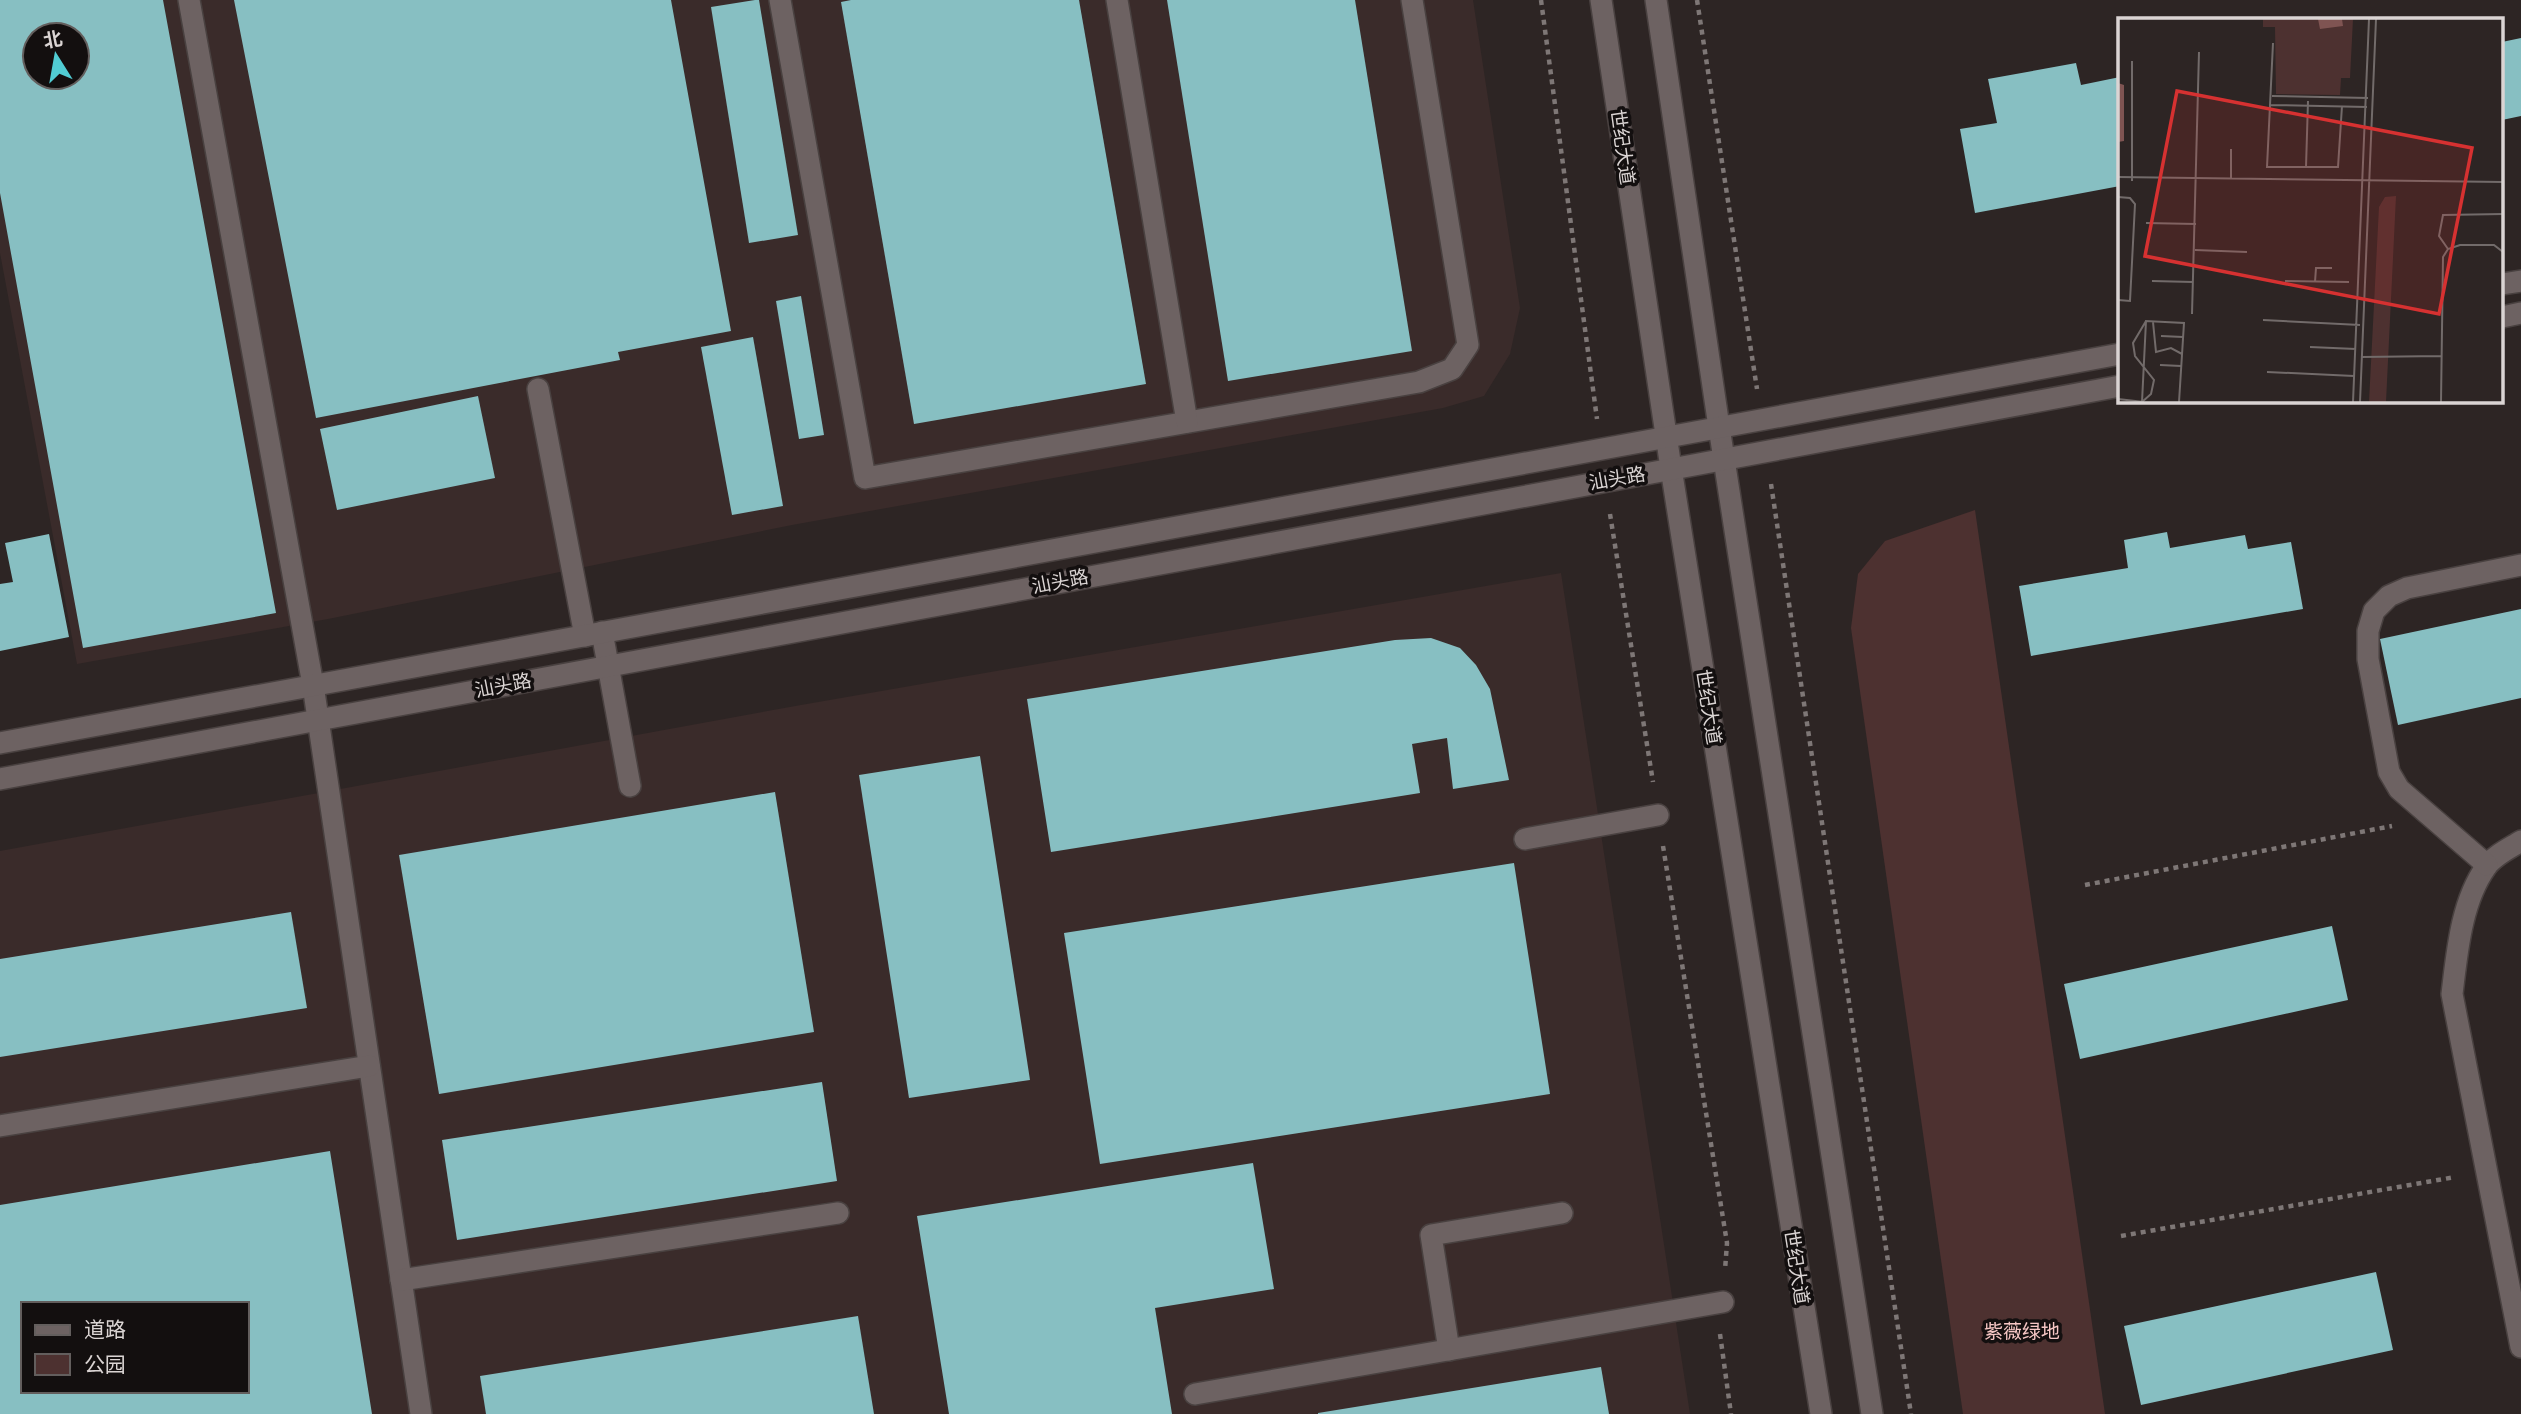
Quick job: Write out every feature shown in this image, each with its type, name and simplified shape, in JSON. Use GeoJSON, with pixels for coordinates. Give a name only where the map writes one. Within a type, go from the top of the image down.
{"type":"FeatureCollection","features":[{"type":"Feature","properties":{"kind":"street"},"geometry":{"type":"LineString","coordinates":[[188,0],[313,685],[421,1414]]}},
{"type":"Feature","properties":{"kind":"street"},"geometry":{"type":"LineString","coordinates":[[780,0],[865,478],[1419,382],[1452,369],[1468,345],[1412,0]]}},
{"type":"Feature","properties":{"kind":"street"},"geometry":{"type":"LineString","coordinates":[[1117,0],[1187,422]]}},
{"type":"Feature","properties":{"kind":"street","name":"世纪大道"},"geometry":{"type":"LineString","coordinates":[[1601,0],[1666,438],[1821,1414]]}},
{"type":"Feature","properties":{"kind":"street"},"geometry":{"type":"LineString","coordinates":[[1656,0],[1719,427],[1872,1414]]}},
{"type":"Feature","properties":{"kind":"street","name":"汕头路"},"geometry":{"type":"LineString","coordinates":[[0,743],[2118,354]]}},
{"type":"Feature","properties":{"kind":"street","name":"汕头路"},"geometry":{"type":"LineString","coordinates":[[0,779],[2118,386]]}},
{"type":"Feature","properties":{"kind":"street"},"geometry":{"type":"LineString","coordinates":[[538,389],[594,634],[608,666],[630,786]]}},
{"type":"Feature","properties":{"kind":"street"},"geometry":{"type":"LineString","coordinates":[[2487,865],[2399,789],[2389,772],[2368,659],[2368,631],[2374,611],[2389,596],[2407,588],[2521,565]]}},
{"type":"Feature","properties":{"kind":"street"},"geometry":{"type":"LineString","coordinates":[[1525,839],[1658,815]]}},
{"type":"Feature","properties":{"kind":"street"},"geometry":{"type":"LineString","coordinates":[[2521,841],[2487,865],[2474,890],[2458,944],[2452,994],[2521,1347]]}},
{"type":"Feature","properties":{"kind":"street"},"geometry":{"type":"LineString","coordinates":[[0,1126],[369,1066]]}},
{"type":"Feature","properties":{"kind":"street"},"geometry":{"type":"LineString","coordinates":[[401,1280],[838,1213]]}},
{"type":"Feature","properties":{"kind":"street"},"geometry":{"type":"LineString","coordinates":[[1449,1350],[1431,1235],[1562,1213]]}},
{"type":"Feature","properties":{"kind":"street"},"geometry":{"type":"LineString","coordinates":[[1195,1394],[1723,1302]]}},
{"type":"Feature","properties":{"kind":"path"},"geometry":{"type":"LineString","coordinates":[[1541,0],[1601,450]]}},
{"type":"Feature","properties":{"kind":"path"},"geometry":{"type":"LineString","coordinates":[[1698,0],[1762,419]]}},
{"type":"Feature","properties":{"kind":"path"},"geometry":{"type":"LineString","coordinates":[[1766,451],[1911,1414]]}},
{"type":"Feature","properties":{"kind":"path"},"geometry":{"type":"LineString","coordinates":[[1605,480],[1727,1243],[1720,1334],[1731,1414]]}},
{"type":"Feature","properties":{"kind":"path"},"geometry":{"type":"LineString","coordinates":[[2085,885],[2434,818]]}},
{"type":"Feature","properties":{"kind":"path"},"geometry":{"type":"LineString","coordinates":[[2121,1236],[2487,1171]]}},
{"type":"Feature","properties":{"kind":"shaded area"},"geometry":{"type":"Polygon","coordinates":[[[0,0],[1473,0],[1520,308],[1510,354],[1484,396],[1443,408],[792,525],[328,619],[77,664],[0,253],[0,0]]]}},
{"type":"Feature","properties":{"kind":"shaded area"},"geometry":{"type":"Polygon","coordinates":[[[1561,573],[1690,1414],[0,1414],[0,851],[801,705],[1561,573]]]}},
{"type":"Feature","properties":{"kind":"green space","name":"紫薇绿地"},"geometry":{"type":"Polygon","coordinates":[[[1975,510],[2105,1414],[1963,1414],[1851,628],[1858,574],[1885,541],[1975,510]]]}},
{"type":"Feature","properties":{"kind":"building"},"geometry":{"type":"Polygon","coordinates":[[[0,0],[163,0],[276,613],[83,648],[0,193],[0,0]]]}},
{"type":"Feature","properties":{"kind":"building"},"geometry":{"type":"Polygon","coordinates":[[[234,0],[671,0],[731,331],[618,352],[620,360],[316,418],[234,0]]]}},
{"type":"Feature","properties":{"kind":"building"},"geometry":{"type":"Polygon","coordinates":[[[759,0],[798,235],[749,243],[711,7],[759,0]]]}},
{"type":"Feature","properties":{"kind":"building"},"geometry":{"type":"Polygon","coordinates":[[[1079,0],[1146,384],[914,424],[841,2],[1079,0]]]}},
{"type":"Feature","properties":{"kind":"building"},"geometry":{"type":"Polygon","coordinates":[[[1167,0],[1355,0],[1412,351],[1228,381],[1167,0]]]}},
{"type":"Feature","properties":{"kind":"building"},"geometry":{"type":"Polygon","coordinates":[[[2521,38],[2521,116],[2504,120],[2504,42],[2521,38]]]}},
{"type":"Feature","properties":{"kind":"building"},"geometry":{"type":"Polygon","coordinates":[[[2076,63],[2081,85],[2118,77],[2118,186],[1975,213],[1960,129],[1997,123],[1988,79],[2076,63]]]}},
{"type":"Feature","properties":{"kind":"building"},"geometry":{"type":"Polygon","coordinates":[[[801,296],[824,435],[799,439],[776,301],[801,296]]]}},
{"type":"Feature","properties":{"kind":"building"},"geometry":{"type":"Polygon","coordinates":[[[753,337],[783,506],[732,515],[701,347],[753,337]]]}},
{"type":"Feature","properties":{"kind":"building"},"geometry":{"type":"Polygon","coordinates":[[[478,396],[495,478],[337,510],[320,429],[478,396]]]}},
{"type":"Feature","properties":{"kind":"building"},"geometry":{"type":"Polygon","coordinates":[[[2167,532],[2170,548],[2245,535],[2248,549],[2291,542],[2303,609],[2031,656],[2019,586],[2128,568],[2124,540],[2167,532]]]}},
{"type":"Feature","properties":{"kind":"building"},"geometry":{"type":"Polygon","coordinates":[[[49,534],[69,637],[0,651],[0,584],[13,582],[5,543],[49,534]]]}},
{"type":"Feature","properties":{"kind":"building"},"geometry":{"type":"Polygon","coordinates":[[[2521,609],[2521,698],[2398,725],[2380,639],[2521,609]]]}},
{"type":"Feature","properties":{"kind":"building"},"geometry":{"type":"Polygon","coordinates":[[[1431,638],[1460,648],[1476,665],[1490,689],[1509,780],[1453,789],[1447,738],[1412,744],[1420,793],[1051,852],[1027,699],[1395,640],[1431,638]]]}},
{"type":"Feature","properties":{"kind":"building"},"geometry":{"type":"Polygon","coordinates":[[[980,756],[1030,1080],[909,1098],[859,775],[980,756]]]}},
{"type":"Feature","properties":{"kind":"building"},"geometry":{"type":"Polygon","coordinates":[[[775,792],[814,1032],[439,1094],[399,855],[775,792]]]}},
{"type":"Feature","properties":{"kind":"building"},"geometry":{"type":"Polygon","coordinates":[[[1514,863],[1550,1094],[1100,1164],[1064,933],[1514,863]]]}},
{"type":"Feature","properties":{"kind":"building"},"geometry":{"type":"Polygon","coordinates":[[[291,912],[307,1008],[0,1057],[0,959],[291,912]]]}},
{"type":"Feature","properties":{"kind":"building"},"geometry":{"type":"Polygon","coordinates":[[[2332,926],[2348,1000],[2080,1059],[2064,984],[2332,926]]]}},
{"type":"Feature","properties":{"kind":"building"},"geometry":{"type":"Polygon","coordinates":[[[822,1082],[837,1181],[457,1240],[442,1140],[822,1082]]]}},
{"type":"Feature","properties":{"kind":"building"},"geometry":{"type":"Polygon","coordinates":[[[330,1151],[372,1414],[0,1414],[0,1205],[330,1151]]]}},
{"type":"Feature","properties":{"kind":"building"},"geometry":{"type":"Polygon","coordinates":[[[1253,1163],[1274,1289],[1155,1308],[1172,1414],[949,1414],[917,1216],[1253,1163]]]}},
{"type":"Feature","properties":{"kind":"building"},"geometry":{"type":"Polygon","coordinates":[[[2376,1272],[2393,1350],[2141,1405],[2124,1326],[2376,1272]]]}},
{"type":"Feature","properties":{"kind":"building"},"geometry":{"type":"Polygon","coordinates":[[[858,1316],[874,1414],[486,1414],[480,1376],[858,1316]]]}},
{"type":"Feature","properties":{"kind":"building"},"geometry":{"type":"Polygon","coordinates":[[[1601,1367],[1609,1414],[1318,1414],[1318,1413],[1601,1367]]]}}]}
